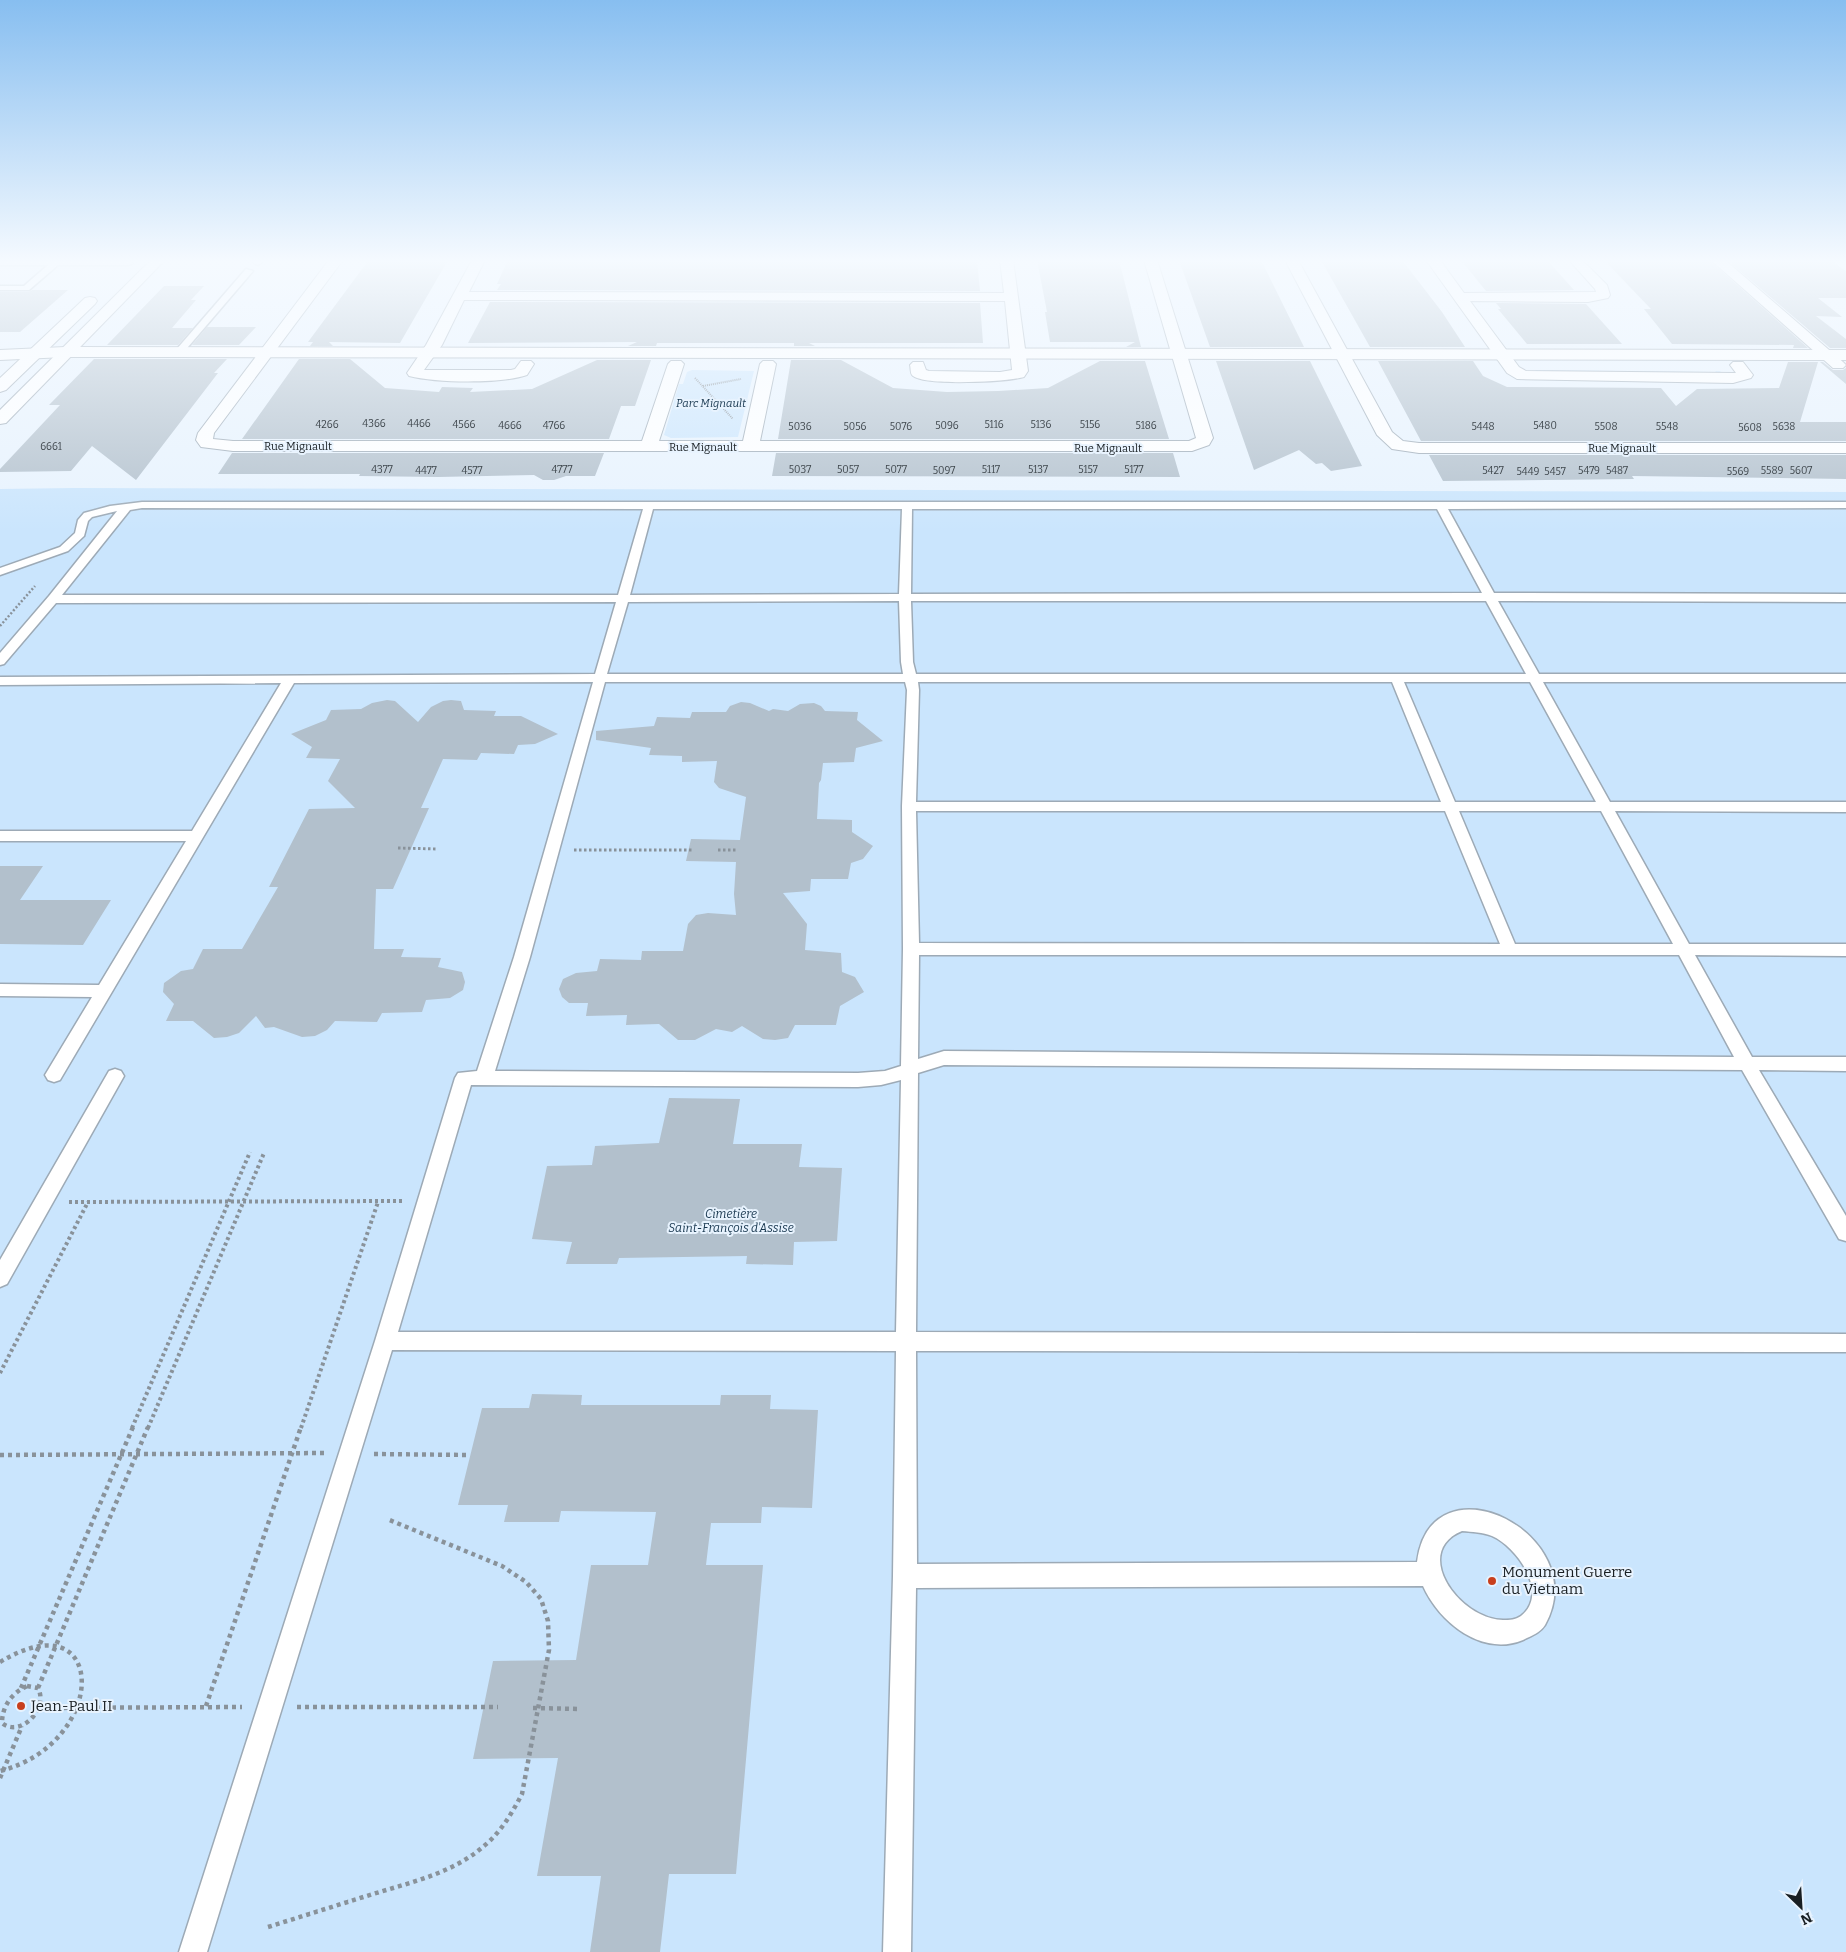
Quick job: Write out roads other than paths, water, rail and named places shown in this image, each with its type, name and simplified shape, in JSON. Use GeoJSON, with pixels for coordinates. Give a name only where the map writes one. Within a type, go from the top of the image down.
{"type":"FeatureCollection","features":[{"type":"Feature","properties":{"kind":"street"},"geometry":{"type":"LineString","coordinates":[[0,419],[67,351]]}},
{"type":"Feature","properties":{"kind":"street"},"geometry":{"type":"LineString","coordinates":[[264,358],[269,351]]}},
{"type":"Feature","properties":{"kind":"street"},"geometry":{"type":"LineString","coordinates":[[429,351],[416,371],[417,375],[512,375],[521,372],[526,364],[768,364],[918,365],[919,373],[928,376],[1000,376],[1018,374],[1017,351]]}},
{"type":"Feature","properties":{"kind":"street"},"geometry":{"type":"LineString","coordinates":[[1179,351],[1181,359]]}},
{"type":"Feature","properties":{"kind":"street"},"geometry":{"type":"LineString","coordinates":[[1339,351],[1343,359]]}},
{"type":"Feature","properties":{"kind":"street"},"geometry":{"type":"LineString","coordinates":[[1499,351],[1518,374],[1530,378],[1714,378],[1743,376],[1744,373],[1738,365],[1839,360]]}},
{"type":"Feature","properties":{"kind":"street"},"geometry":{"type":"LineString","coordinates":[[1828,351],[1839,360]]}},
{"type":"Feature","properties":{"kind":"street"},"geometry":{"type":"LineString","coordinates":[[0,366],[23,365],[60,358],[179,352],[264,358]]}},
{"type":"Feature","properties":{"kind":"street"},"geometry":{"type":"LineString","coordinates":[[0,388],[36,353]]}},
{"type":"Feature","properties":{"kind":"street"},"geometry":{"type":"LineString","coordinates":[[0,355],[36,353],[60,358],[1839,360]]}},
{"type":"Feature","properties":{"kind":"street","name":"Rue Mignault"},"geometry":{"type":"LineString","coordinates":[[264,358],[206,433],[204,440],[208,443],[232,446],[1175,448],[1199,444],[1205,438],[1181,359]]}},
{"type":"Feature","properties":{"kind":"street","name":"Rue Mignault"},"geometry":{"type":"LineString","coordinates":[[1343,359],[1385,435],[1398,445],[1419,448],[1846,448]]}},
{"type":"Feature","properties":{"kind":"street"},"geometry":{"type":"LineString","coordinates":[[648,446],[676,364]]}},
{"type":"Feature","properties":{"kind":"street"},"geometry":{"type":"LineString","coordinates":[[750,446],[768,364]]}},
{"type":"Feature","properties":{"kind":"lane"},"geometry":{"type":"LineString","coordinates":[[0,572],[64,549],[80,534],[83,520],[88,515],[127,506],[156,504],[1846,505]]}},
{"type":"Feature","properties":{"kind":"lane"},"geometry":{"type":"LineString","coordinates":[[484,1078],[522,957],[649,505]]}},
{"type":"Feature","properties":{"kind":"lane"},"geometry":{"type":"LineString","coordinates":[[897,1952],[905,1576],[911,949],[909,806],[914,690],[907,662],[905,598],[907,505]]}},
{"type":"Feature","properties":{"kind":"lane"},"geometry":{"type":"LineString","coordinates":[[0,661],[53,599],[127,506]]}},
{"type":"Feature","properties":{"kind":"lane"},"geometry":{"type":"LineString","coordinates":[[1441,506],[1533,677],[1747,1064],[1846,1232]]}},
{"type":"Feature","properties":{"kind":"lane"},"geometry":{"type":"LineString","coordinates":[[53,599],[1192,596],[1846,598]]}},
{"type":"Feature","properties":{"kind":"lane"},"geometry":{"type":"LineString","coordinates":[[0,681],[911,677],[1846,678]]}},
{"type":"Feature","properties":{"kind":"lane"},"geometry":{"type":"LineString","coordinates":[[1396,677],[1510,950]]}},
{"type":"Feature","properties":{"kind":"lane"},"geometry":{"type":"LineString","coordinates":[[54,1075],[289,681]]}},
{"type":"Feature","properties":{"kind":"lane"},"geometry":{"type":"LineString","coordinates":[[909,806],[1846,807]]}},
{"type":"Feature","properties":{"kind":"lane"},"geometry":{"type":"LineString","coordinates":[[0,836],[196,836]]}},
{"type":"Feature","properties":{"kind":"lane"},"geometry":{"type":"LineString","coordinates":[[911,949],[1846,950]]}},
{"type":"Feature","properties":{"kind":"lane"},"geometry":{"type":"LineString","coordinates":[[0,990],[104,991]]}},
{"type":"Feature","properties":{"kind":"lane"},"geometry":{"type":"LineString","coordinates":[[193,1952],[385,1340],[464,1078],[858,1080],[877,1079],[909,1069],[926,1061],[944,1058],[1846,1064]]}},
{"type":"Feature","properties":{"kind":"lane"},"geometry":{"type":"LineString","coordinates":[[0,1278],[114,1076]]}},
{"type":"Feature","properties":{"kind":"lane"},"geometry":{"type":"LineString","coordinates":[[385,1340],[1846,1343]]}},
{"type":"Feature","properties":{"kind":"lane"},"geometry":{"type":"LineString","coordinates":[[1462,1520],[1487,1523],[1500,1527],[1518,1539],[1532,1556],[1543,1584],[1544,1593],[1541,1609],[1532,1622],[1519,1630],[1502,1634],[1484,1631],[1465,1622],[1449,1609],[1437,1592],[1430,1574],[1429,1555],[1434,1539],[1446,1527],[1462,1520]]}},
{"type":"Feature","properties":{"kind":"lane"},"geometry":{"type":"LineString","coordinates":[[905,1576],[1430,1574]]}},
{"type":"Feature","properties":{"kind":"place","name":"Monument Guerre du Vietnam"},"geometry":{"type":"Point","coordinates":[1492,1581]}},
{"type":"Feature","properties":{"kind":"place","name":"Jean-Paul II"},"geometry":{"type":"Point","coordinates":[21,1706]}},
{"type":"Feature","properties":{"kind":"park label","name":"Parc Mignault"},"geometry":{"type":"Point","coordinates":[711,403]}},
{"type":"Feature","properties":{"kind":"park label","name":"Cimetière Saint-François d'Assise"},"geometry":{"type":"Point","coordinates":[731,1221]}}]}
